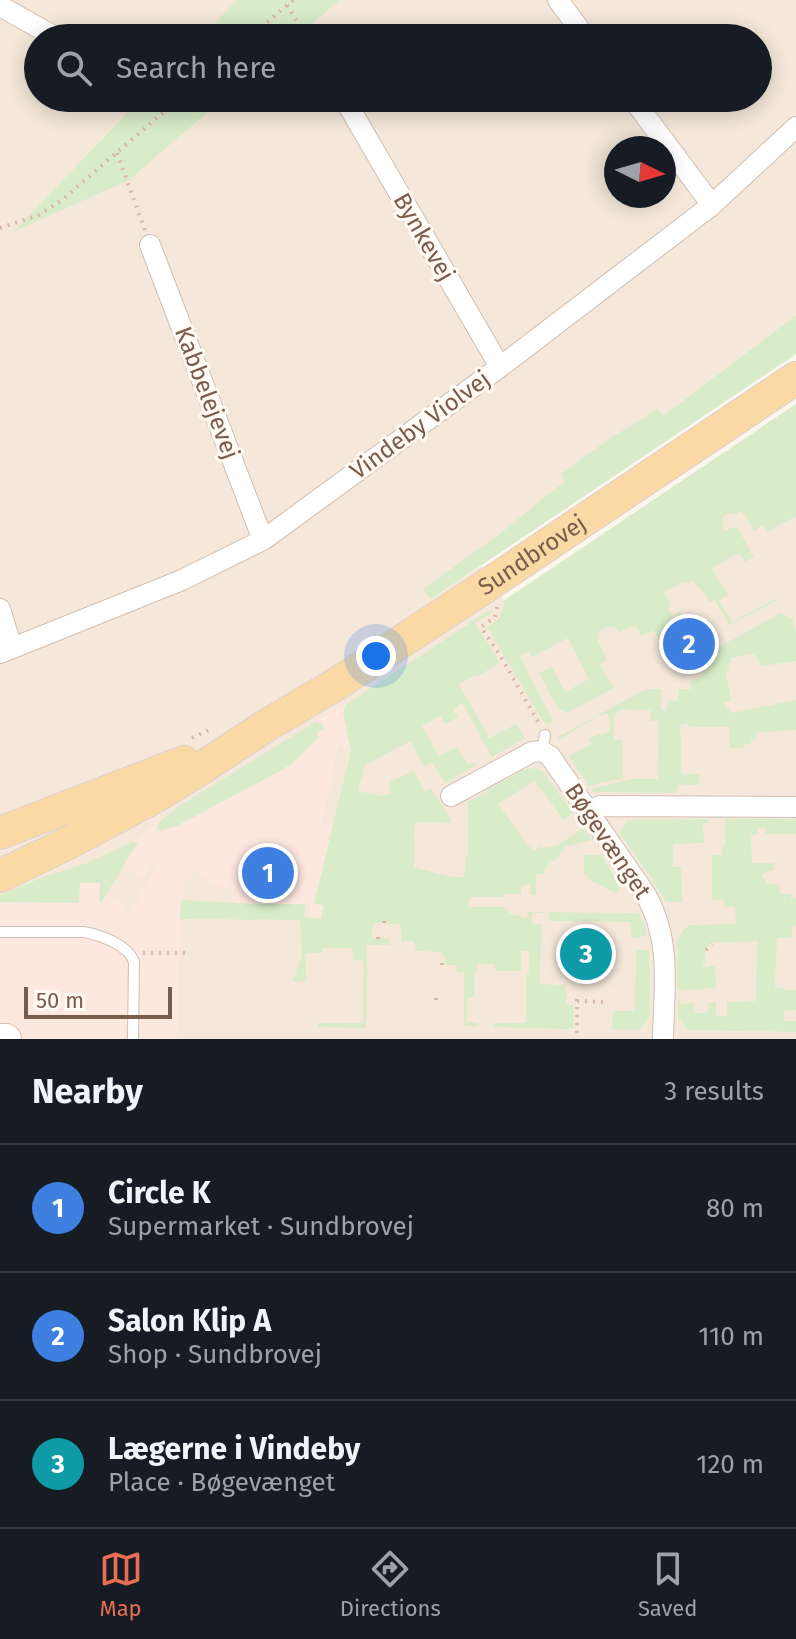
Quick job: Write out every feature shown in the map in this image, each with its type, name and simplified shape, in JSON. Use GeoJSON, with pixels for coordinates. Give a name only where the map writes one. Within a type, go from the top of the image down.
{"type":"FeatureCollection","features":[{"type":"Feature","properties":{"kind":"main road","name":"Sundbrovej"},"geometry":{"type":"LineString","coordinates":[[0,876],[151,799],[338,683],[796,378]]}},
{"type":"Feature","properties":{"kind":"main road","name":"Sundbrovej"},"geometry":{"type":"LineString","coordinates":[[0,833],[264,727]]}},
{"type":"Feature","properties":{"kind":"main road"},"geometry":{"type":"LineString","coordinates":[[0,852],[93,810],[203,754]]}},
{"type":"Feature","properties":{"kind":"street"},"geometry":{"type":"LineString","coordinates":[[558,0],[576,24]]}},
{"type":"Feature","properties":{"kind":"street"},"geometry":{"type":"LineString","coordinates":[[0,6],[32,24]]}},
{"type":"Feature","properties":{"kind":"street","name":"Bynkevej"},"geometry":{"type":"LineString","coordinates":[[352,112],[500,367]]}},
{"type":"Feature","properties":{"kind":"street"},"geometry":{"type":"LineString","coordinates":[[642,112],[712,205]]}},
{"type":"Feature","properties":{"kind":"street","name":"Vindeby Violvej"},"geometry":{"type":"LineString","coordinates":[[6,650],[182,580],[263,540],[500,367],[712,205],[796,127]]}},
{"type":"Feature","properties":{"kind":"street","name":"Kabbelejevej"},"geometry":{"type":"LineString","coordinates":[[150,245],[263,540]]}},
{"type":"Feature","properties":{"kind":"street"},"geometry":{"type":"LineString","coordinates":[[0,609],[6,650]]}},
{"type":"Feature","properties":{"kind":"street"},"geometry":{"type":"LineString","coordinates":[[451,796],[544,743]]}},
{"type":"Feature","properties":{"kind":"street","name":"Bøgevænget"},"geometry":{"type":"LineString","coordinates":[[544,743],[646,895],[659,924],[664,958],[663,1039]]}},
{"type":"Feature","properties":{"kind":"street"},"geometry":{"type":"LineString","coordinates":[[588,812],[604,806],[796,807]]}},
{"type":"Feature","properties":{"kind":"lane"},"geometry":{"type":"LineString","coordinates":[[0,932],[84,932],[130,952],[134,959],[133,1039]]}},
{"type":"Feature","properties":{"kind":"path"},"geometry":{"type":"LineString","coordinates":[[265,24],[293,0]]}},
{"type":"Feature","properties":{"kind":"path"},"geometry":{"type":"LineString","coordinates":[[287,5],[299,24]]}},
{"type":"Feature","properties":{"kind":"path"},"geometry":{"type":"LineString","coordinates":[[0,228],[39,215],[62,200],[164,112]]}},
{"type":"Feature","properties":{"kind":"path"},"geometry":{"type":"LineString","coordinates":[[117,153],[150,245]]}},
{"type":"Feature","properties":{"kind":"path"},"geometry":{"type":"LineString","coordinates":[[494,601],[497,615],[481,627],[501,657],[544,743]]}},
{"type":"Feature","properties":{"kind":"path"},"geometry":{"type":"LineString","coordinates":[[378,937],[378,945]]}},
{"type":"Feature","properties":{"kind":"path"},"geometry":{"type":"LineString","coordinates":[[706,950],[712,944]]}},
{"type":"Feature","properties":{"kind":"path"},"geometry":{"type":"LineString","coordinates":[[130,952],[189,953]]}},
{"type":"Feature","properties":{"kind":"path"},"geometry":{"type":"LineString","coordinates":[[577,1039],[577,1000],[606,1002]]}},
{"type":"Feature","properties":{"kind":"shaded area"},"geometry":{"type":"Polygon","coordinates":[[[0,0],[796,0],[796,315],[663,416],[658,410],[562,474],[566,481],[494,538],[431,598],[482,566],[503,599],[496,633],[613,569],[610,563],[618,558],[634,562],[704,519],[796,484],[796,1039],[0,1039],[0,0]]]}},
{"type":"Feature","properties":{"kind":"shaded area"},"geometry":{"type":"Polygon","coordinates":[[[348,702],[343,714],[351,748],[339,745],[321,823],[333,826],[314,904],[324,904],[321,919],[310,918],[310,905],[238,903],[235,891],[218,886],[190,869],[193,883],[185,878],[182,881],[177,1039],[0,1039],[0,902],[79,903],[80,883],[100,883],[106,895],[125,907],[123,912],[129,916],[159,864],[152,863],[143,879],[123,867],[137,843],[132,842],[159,822],[160,832],[294,763],[318,738],[315,722],[348,702]]]}},
{"type":"Feature","properties":{"kind":"green space"},"geometry":{"type":"Polygon","coordinates":[[[237,0],[340,0],[312,24],[214,24],[237,0]]]}},
{"type":"Feature","properties":{"kind":"green space"},"geometry":{"type":"Polygon","coordinates":[[[129,112],[208,112],[129,180],[13,232],[129,112]]]}},
{"type":"Feature","properties":{"kind":"green space"},"geometry":{"type":"Polygon","coordinates":[[[796,315],[796,354],[431,599],[423,589],[565,481],[561,474],[658,409],[663,416],[796,315]]]}},
{"type":"Feature","properties":{"kind":"green space"},"geometry":{"type":"Polygon","coordinates":[[[796,404],[796,516],[771,530],[767,531],[763,525],[754,531],[742,511],[727,513],[723,517],[723,530],[737,527],[754,557],[745,562],[739,553],[712,568],[728,595],[719,601],[732,622],[776,601],[729,625],[715,600],[709,602],[694,581],[688,584],[683,582],[664,592],[673,616],[680,612],[691,631],[676,639],[680,646],[672,650],[675,656],[669,659],[654,630],[641,636],[635,625],[620,632],[614,627],[603,629],[597,638],[607,661],[600,664],[614,688],[566,713],[559,711],[539,673],[552,667],[565,692],[589,679],[568,638],[532,657],[529,652],[520,656],[553,720],[549,724],[544,723],[487,627],[500,616],[503,601],[796,404]]]}},
{"type":"Feature","properties":{"kind":"green space"},"geometry":{"type":"Polygon","coordinates":[[[490,610],[492,613],[475,623],[500,662],[459,684],[489,738],[516,724],[525,738],[492,757],[462,703],[453,709],[458,717],[445,724],[440,716],[422,726],[439,756],[457,747],[468,764],[475,762],[477,765],[445,783],[432,763],[423,767],[411,741],[365,765],[358,791],[379,796],[391,793],[389,782],[414,771],[425,792],[431,789],[451,823],[415,822],[414,867],[464,877],[468,855],[468,802],[523,770],[542,770],[573,813],[564,820],[534,781],[498,804],[534,851],[541,846],[558,845],[583,828],[592,840],[564,847],[560,856],[548,865],[545,874],[536,874],[536,895],[531,895],[528,884],[521,888],[521,894],[469,897],[468,907],[503,907],[513,916],[527,919],[528,912],[638,913],[647,936],[632,938],[630,922],[549,921],[549,913],[532,913],[532,924],[541,924],[540,984],[566,985],[566,1005],[574,1005],[574,1028],[493,1027],[493,1023],[526,1023],[529,951],[521,951],[521,971],[495,971],[495,964],[477,964],[474,997],[467,998],[467,1022],[478,1023],[478,1026],[464,1026],[464,971],[457,973],[456,965],[445,965],[446,957],[441,952],[416,951],[414,941],[403,941],[403,950],[400,924],[386,924],[386,921],[373,923],[372,937],[389,938],[389,945],[367,945],[366,1028],[318,1027],[318,1023],[363,1023],[364,961],[353,960],[352,948],[323,948],[322,953],[306,953],[306,982],[293,981],[302,955],[300,920],[180,919],[181,900],[305,904],[304,917],[321,919],[324,905],[314,904],[351,750],[343,714],[345,705],[490,610]]]}},
{"type":"Feature","properties":{"kind":"green space"},"geometry":{"type":"Polygon","coordinates":[[[781,613],[792,619],[796,633],[796,661],[762,666],[754,654],[731,658],[729,671],[726,672],[731,701],[723,703],[732,713],[796,700],[796,730],[756,733],[756,739],[751,739],[751,744],[730,750],[730,727],[690,727],[687,723],[681,724],[681,772],[684,775],[699,774],[699,785],[679,783],[676,793],[593,792],[591,789],[632,779],[658,779],[659,721],[651,721],[650,710],[623,709],[616,712],[614,740],[623,740],[623,778],[589,786],[569,756],[591,744],[589,739],[609,732],[611,724],[608,713],[559,740],[558,737],[646,689],[661,689],[661,709],[666,712],[669,701],[678,701],[679,689],[692,689],[689,683],[703,673],[697,659],[781,613]]]}},
{"type":"Feature","properties":{"kind":"green space"},"geometry":{"type":"Polygon","coordinates":[[[315,722],[325,728],[317,733],[319,737],[294,762],[177,826],[157,831],[159,822],[181,805],[315,722]]]}},
{"type":"Feature","properties":{"kind":"green space"},"geometry":{"type":"Polygon","coordinates":[[[708,819],[708,823],[703,823],[704,843],[673,844],[673,867],[681,867],[682,902],[666,902],[619,833],[627,820],[708,819]]]}},
{"type":"Feature","properties":{"kind":"green space"},"geometry":{"type":"Polygon","coordinates":[[[725,819],[796,819],[796,834],[766,834],[765,829],[761,828],[758,834],[751,834],[752,863],[775,865],[774,870],[762,874],[766,883],[779,885],[780,894],[791,894],[791,899],[796,898],[796,925],[792,926],[792,937],[777,938],[775,987],[796,990],[796,1010],[784,1011],[784,1021],[796,1021],[796,1032],[688,1030],[678,1018],[678,999],[680,1004],[694,1003],[695,1013],[708,1013],[708,1003],[716,1002],[716,1016],[727,1016],[727,1002],[756,1001],[757,941],[711,943],[705,950],[705,963],[702,965],[715,966],[716,988],[678,990],[677,942],[682,931],[689,925],[736,924],[735,907],[724,907],[724,900],[712,900],[712,855],[722,855],[725,819]]]}},
{"type":"Feature","properties":{"kind":"green space"},"geometry":{"type":"Polygon","coordinates":[[[138,842],[101,903],[100,883],[80,883],[79,903],[0,902],[0,895],[87,863],[138,842]]]}},
{"type":"Feature","properties":{"kind":"green space"},"geometry":{"type":"Polygon","coordinates":[[[584,855],[601,855],[619,883],[618,894],[588,879],[584,873],[584,855]]]}},
{"type":"Feature","properties":{"kind":"green space"},"geometry":{"type":"Polygon","coordinates":[[[636,950],[649,950],[648,1020],[638,1030],[612,1029],[613,1011],[635,1011],[636,950]]]}},
{"type":"Feature","properties":{"kind":"place","name":"Salon Klip A"},"geometry":{"type":"Point","coordinates":[689,644]}},
{"type":"Feature","properties":{"kind":"place","name":"Circle K"},"geometry":{"type":"Point","coordinates":[268,873]}},
{"type":"Feature","properties":{"kind":"place","name":"Lægerne i Vindeby"},"geometry":{"type":"Point","coordinates":[586,954]}}]}
